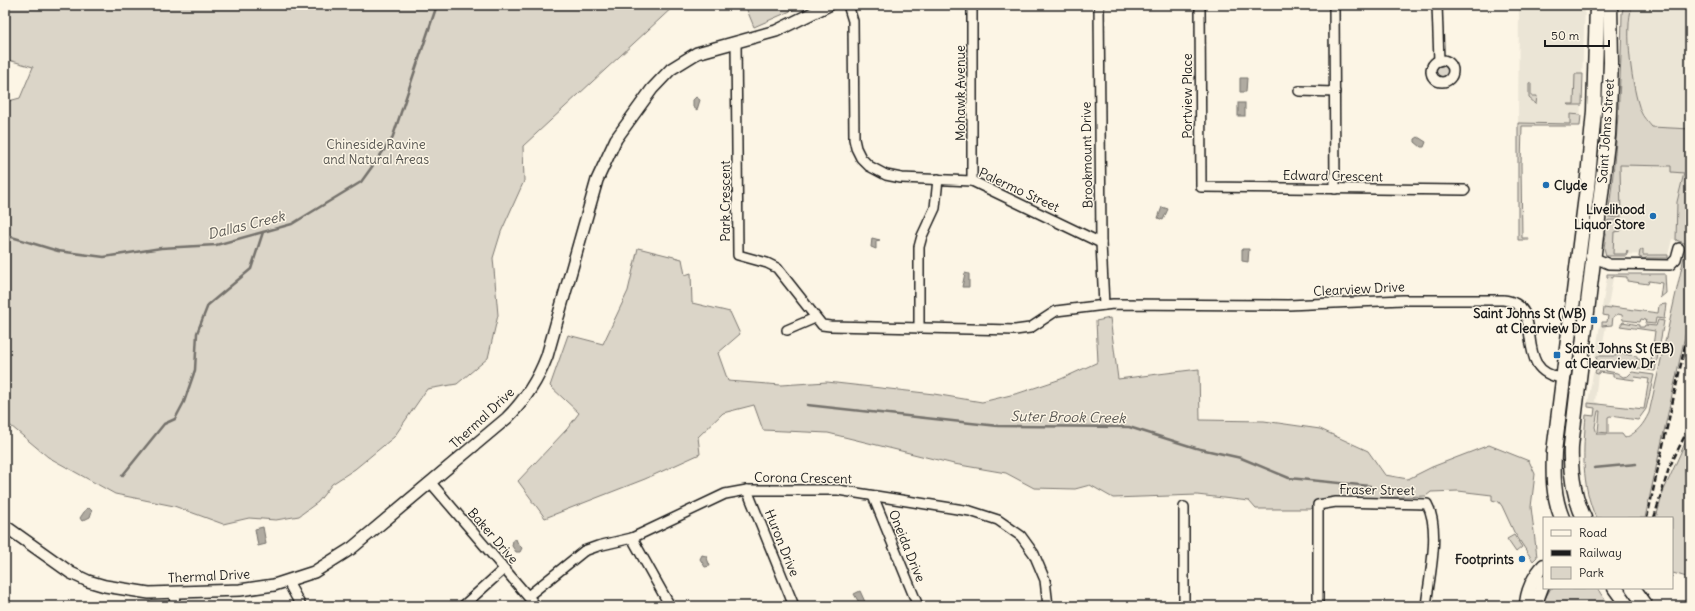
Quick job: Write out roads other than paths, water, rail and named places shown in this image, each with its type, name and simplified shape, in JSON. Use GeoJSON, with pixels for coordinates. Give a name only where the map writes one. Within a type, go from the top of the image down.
{"type":"FeatureCollection","features":[{"type":"Feature","properties":{"kind":"main road","name":"Saint Johns Street"},"geometry":{"type":"LineString","coordinates":[[1562,517],[1555,495],[1553,470],[1563,378],[1580,250],[1594,111],[1597,5]]}},
{"type":"Feature","properties":{"kind":"main road","name":"Saint Johns Street"},"geometry":{"type":"LineString","coordinates":[[1584,517],[1574,490],[1570,460],[1572,431],[1608,135],[1611,62],[1610,5]]}},
{"type":"Feature","properties":{"kind":"main road"},"geometry":{"type":"LineString","coordinates":[[1526,606],[1532,584],[1543,567]]}},
{"type":"Feature","properties":{"kind":"main road"},"geometry":{"type":"LineString","coordinates":[[1535,606],[1543,585]]}},
{"type":"Feature","properties":{"kind":"main road"},"geometry":{"type":"LineString","coordinates":[[1608,589],[1620,606]]}},
{"type":"Feature","properties":{"kind":"main road"},"geometry":{"type":"LineString","coordinates":[[1616,589],[1628,606]]}},
{"type":"Feature","properties":{"kind":"main road"},"geometry":{"type":"LineString","coordinates":[[1634,589],[1646,606]]}},
{"type":"Feature","properties":{"kind":"street","name":"Thermal Drive"},"geometry":{"type":"LineString","coordinates":[[5,526],[71,573],[88,581],[126,591],[149,593],[251,589],[288,582],[314,572],[338,558],[362,541],[514,411],[535,382],[547,356],[597,180],[616,139],[634,111],[652,89],[681,62],[706,50],[764,36],[790,26],[829,5]]}},
{"type":"Feature","properties":{"kind":"street","name":"Palermo Street"},"geometry":{"type":"LineString","coordinates":[[848,5],[853,21],[854,130],[856,148],[858,153],[873,168],[896,178],[938,178],[972,181],[1101,244]]}},
{"type":"Feature","properties":{"kind":"street","name":"Mohawk Avenue"},"geometry":{"type":"LineString","coordinates":[[972,5],[972,181]]}},
{"type":"Feature","properties":{"kind":"street","name":"Brookmount Drive"},"geometry":{"type":"LineString","coordinates":[[1099,5],[1101,244],[1104,305]]}},
{"type":"Feature","properties":{"kind":"street","name":"Portview Place"},"geometry":{"type":"LineString","coordinates":[[1200,5],[1201,187]]}},
{"type":"Feature","properties":{"kind":"street"},"geometry":{"type":"LineString","coordinates":[[1334,5],[1335,189]]}},
{"type":"Feature","properties":{"kind":"street"},"geometry":{"type":"LineString","coordinates":[[1437,5],[1439,61]]}},
{"type":"Feature","properties":{"kind":"street","name":"Park Crescent"},"geometry":{"type":"LineString","coordinates":[[736,42],[738,255],[766,263],[777,268],[819,323],[826,326],[1021,330],[1035,325],[1056,311],[1104,305]]}},
{"type":"Feature","properties":{"kind":"street"},"geometry":{"type":"LineString","coordinates":[[1299,91],[1335,92]]}},
{"type":"Feature","properties":{"kind":"street"},"geometry":{"type":"LineString","coordinates":[[919,328],[919,247],[922,236],[935,208],[938,178]]}},
{"type":"Feature","properties":{"kind":"street","name":"Edward Crescent"},"geometry":{"type":"LineString","coordinates":[[1201,187],[1465,190]]}},
{"type":"Feature","properties":{"kind":"street"},"geometry":{"type":"LineString","coordinates":[[1580,250],[1609,264],[1670,265],[1676,259],[1679,248]]}},
{"type":"Feature","properties":{"kind":"street","name":"Clearview Drive"},"geometry":{"type":"LineString","coordinates":[[1104,305],[1288,305],[1403,300],[1508,300],[1519,304],[1524,311],[1532,354],[1542,370],[1550,377],[1563,378]]}},
{"type":"Feature","properties":{"kind":"street"},"geometry":{"type":"LineString","coordinates":[[786,330],[815,318]]}},
{"type":"Feature","properties":{"kind":"street","name":"Baker Drive"},"geometry":{"type":"LineString","coordinates":[[431,483],[536,606]]}},
{"type":"Feature","properties":{"kind":"street","name":"Corona Crescent"},"geometry":{"type":"LineString","coordinates":[[528,596],[584,552],[598,546],[632,538],[718,496],[747,490],[838,490],[970,511],[990,517],[1006,525],[1020,536],[1034,554],[1045,580],[1048,606]]}},
{"type":"Feature","properties":{"kind":"street","name":"Huron Drive"},"geometry":{"type":"LineString","coordinates":[[747,490],[794,606]]}},
{"type":"Feature","properties":{"kind":"street","name":"Oneida Drive"},"geometry":{"type":"LineString","coordinates":[[873,496],[918,606]]}},
{"type":"Feature","properties":{"kind":"street","name":"Fraser Street"},"geometry":{"type":"LineString","coordinates":[[1318,606],[1318,506],[1336,502],[1426,504],[1433,519],[1432,562],[1426,606]]}},
{"type":"Feature","properties":{"kind":"street"},"geometry":{"type":"LineString","coordinates":[[1184,507],[1184,606]]}},
{"type":"Feature","properties":{"kind":"street"},"geometry":{"type":"LineString","coordinates":[[632,538],[670,606]]}},
{"type":"Feature","properties":{"kind":"street"},"geometry":{"type":"LineString","coordinates":[[463,606],[504,569]]}},
{"type":"Feature","properties":{"kind":"street"},"geometry":{"type":"LineString","coordinates":[[288,582],[301,606]]}},
{"type":"Feature","properties":{"kind":"street"},"geometry":{"type":"LineString","coordinates":[[174,592],[175,606]]}},
{"type":"Feature","properties":{"kind":"waterway","name":"Dallas Creek"},"geometry":{"type":"LineString","coordinates":[[5,235],[58,251],[104,257],[161,248],[216,245],[292,224],[361,182],[392,139],[437,5]]}},
{"type":"Feature","properties":{"kind":"waterway"},"geometry":{"type":"LineString","coordinates":[[122,476],[164,424],[175,419],[184,402],[195,370],[197,333],[208,305],[251,269],[263,232]]}},
{"type":"Feature","properties":{"kind":"waterway","name":"Suter Brook Creek"},"geometry":{"type":"LineString","coordinates":[[807,405],[998,426],[1129,427],[1196,448],[1241,458],[1289,478],[1370,486]]}},
{"type":"Feature","properties":{"kind":"waterway","name":"Suter Brook Creek"},"geometry":{"type":"LineString","coordinates":[[1594,468],[1636,464]]}},
{"type":"Feature","properties":{"kind":"railway"},"geometry":{"type":"LineString","coordinates":[[1647,517],[1690,323]]}},
{"type":"Feature","properties":{"kind":"railway"},"geometry":{"type":"LineString","coordinates":[[1654,517],[1669,468],[1690,425]]}},
{"type":"Feature","properties":{"kind":"railway"},"geometry":{"type":"LineString","coordinates":[[1687,577],[1690,567]]}},
{"type":"Feature","properties":{"kind":"railway"},"geometry":{"type":"LineString","coordinates":[[1635,606],[1638,589]]}},
{"type":"Feature","properties":{"kind":"place","name":"Clyde"},"geometry":{"type":"Point","coordinates":[1546,185]}},
{"type":"Feature","properties":{"kind":"place","name":"Livelihood Liquor Store"},"geometry":{"type":"Point","coordinates":[1653,216]}},
{"type":"Feature","properties":{"kind":"place","name":"Saint Johns St (WB) at Clearview Dr"},"geometry":{"type":"Point","coordinates":[1594,320]}},
{"type":"Feature","properties":{"kind":"place","name":"Saint Johns St (EB) at Clearview Dr"},"geometry":{"type":"Point","coordinates":[1557,355]}},
{"type":"Feature","properties":{"kind":"place","name":"Footprints"},"geometry":{"type":"Point","coordinates":[1522,559]}},
{"type":"Feature","properties":{"kind":"park label","name":"Chineside Ravine and Natural Areas"},"geometry":{"type":"Point","coordinates":[376,152]}}]}
